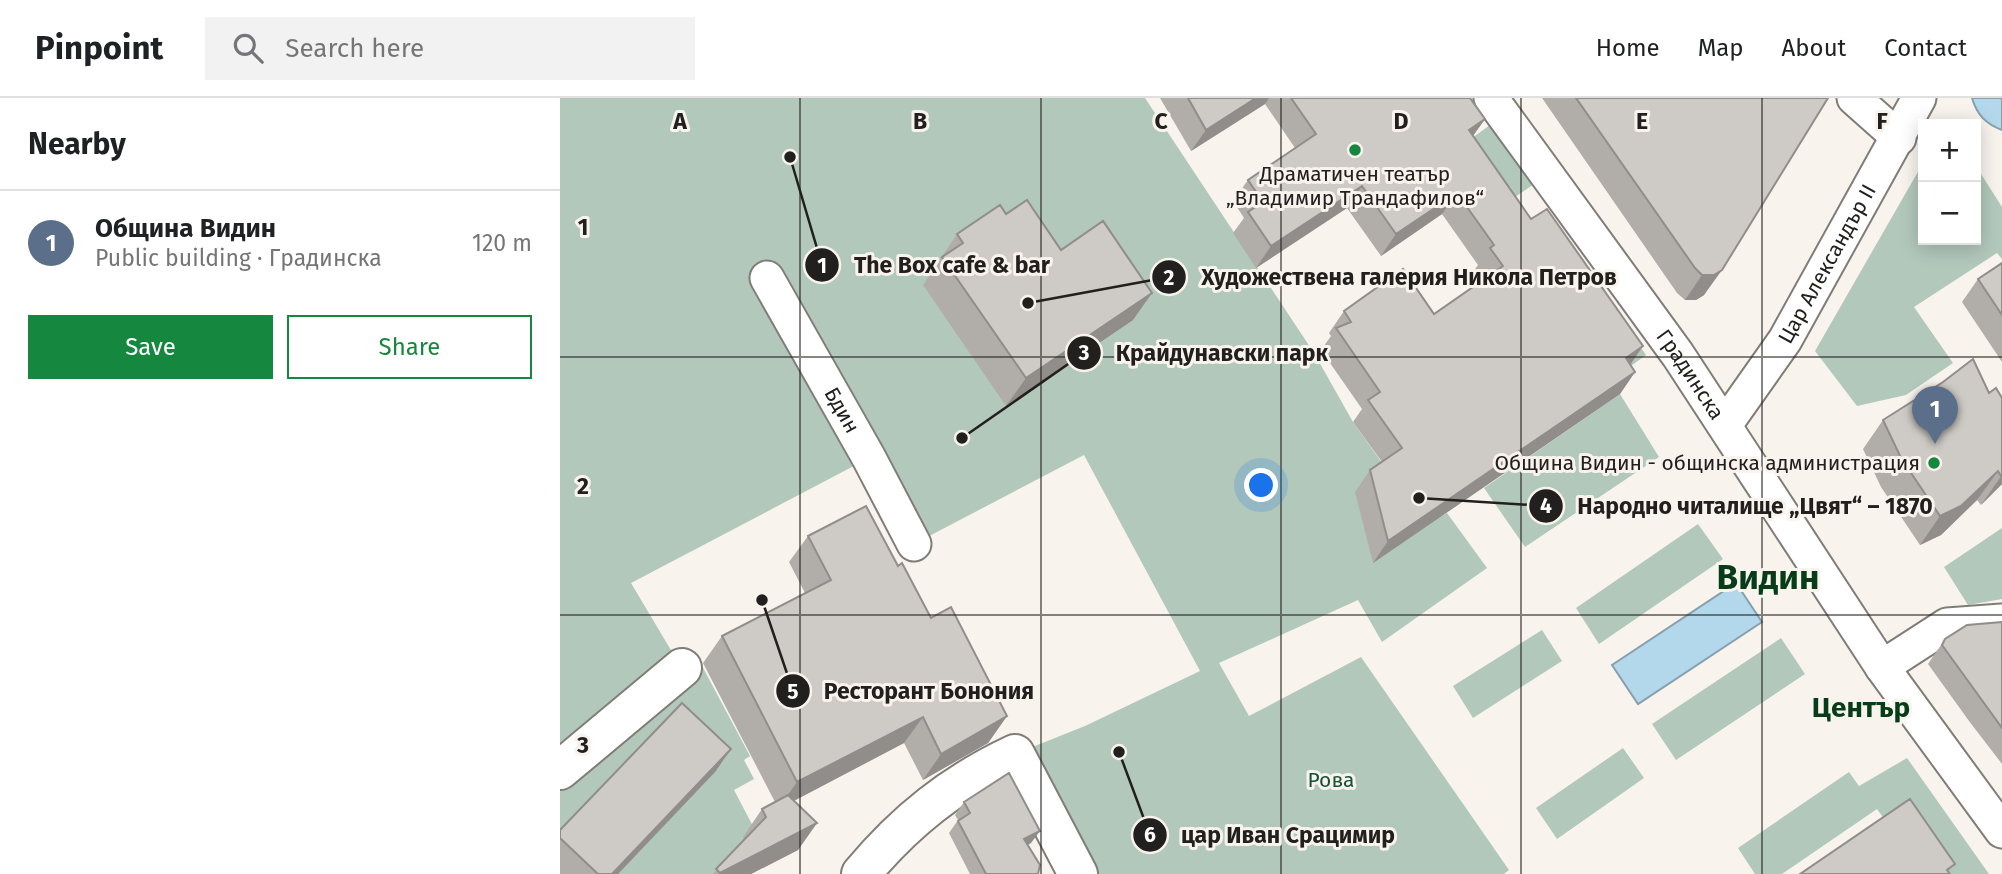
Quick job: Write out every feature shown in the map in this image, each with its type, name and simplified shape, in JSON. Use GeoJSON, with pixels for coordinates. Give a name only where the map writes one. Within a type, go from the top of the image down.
{"type":"FeatureCollection","features":[{"type":"Feature","properties":{"kind":"street","name":"Градинска"},"geometry":{"type":"LineString","coordinates":[[1491,98],[1725,425],[1882,667],[2002,831]]}},
{"type":"Feature","properties":{"kind":"street"},"geometry":{"type":"LineString","coordinates":[[1853,98],[1899,138]]}},
{"type":"Feature","properties":{"kind":"street","name":"Цар Александър II"},"geometry":{"type":"LineString","coordinates":[[1725,425],[1785,340],[1919,98]]}},
{"type":"Feature","properties":{"kind":"street","name":"Бдин"},"geometry":{"type":"LineString","coordinates":[[767,278],[869,458],[914,544]]}},
{"type":"Feature","properties":{"kind":"street"},"geometry":{"type":"LineString","coordinates":[[1882,667],[1947,625],[2002,621]]}},
{"type":"Feature","properties":{"kind":"street"},"geometry":{"type":"LineString","coordinates":[[560,771],[681,668]]}},
{"type":"Feature","properties":{"kind":"street"},"geometry":{"type":"LineString","coordinates":[[861,874],[913,817],[978,771],[1015,754],[1078,874]]}},
{"type":"Feature","properties":{"kind":"green space","name":"Рова"},"geometry":{"type":"Polygon","coordinates":[[[560,98],[1145,98],[1314,353],[1353,422],[1426,525],[1447,513],[1487,568],[1382,642],[1358,600],[1219,663],[1249,716],[1361,657],[1509,870],[1504,874],[1078,874],[1015,754],[1085,726],[1200,671],[1084,455],[914,544],[869,458],[631,583],[681,667],[701,664],[750,756],[744,760],[754,779],[734,790],[755,830],[749,848],[719,874],[560,874],[560,98]]]}},
{"type":"Feature","properties":{"kind":"green space"},"geometry":{"type":"Polygon","coordinates":[[[1497,120],[1541,179],[1511,200],[1532,230],[1551,217],[1646,355],[1628,368],[1454,151],[1497,120]]]}},
{"type":"Feature","properties":{"kind":"green space"},"geometry":{"type":"Polygon","coordinates":[[[1918,172],[1918,245],[1981,245],[1981,174],[2002,207],[2002,259],[1997,253],[1914,307],[1953,363],[1906,395],[1857,406],[1815,351],[1918,172]]]}},
{"type":"Feature","properties":{"kind":"green space"},"geometry":{"type":"Polygon","coordinates":[[[1620,394],[1659,457],[1525,547],[1484,488],[1620,394]]]}},
{"type":"Feature","properties":{"kind":"green space"},"geometry":{"type":"Polygon","coordinates":[[[1698,524],[1723,559],[1599,644],[1576,608],[1698,524]]]}},
{"type":"Feature","properties":{"kind":"green space"},"geometry":{"type":"Polygon","coordinates":[[[2002,528],[2002,599],[1968,605],[1944,567],[2002,528]]]}},
{"type":"Feature","properties":{"kind":"green space"},"geometry":{"type":"Polygon","coordinates":[[[1542,630],[1562,661],[1473,718],[1453,686],[1542,630]]]}},
{"type":"Feature","properties":{"kind":"green space"},"geometry":{"type":"Polygon","coordinates":[[[1781,638],[1805,674],[1676,760],[1652,724],[1781,638]]]}},
{"type":"Feature","properties":{"kind":"green space"},"geometry":{"type":"Polygon","coordinates":[[[1623,748],[1644,778],[1557,839],[1536,808],[1623,748]]]}},
{"type":"Feature","properties":{"kind":"green space"},"geometry":{"type":"Polygon","coordinates":[[[1907,758],[1989,874],[1923,874],[1877,809],[1782,874],[1755,874],[1738,848],[1849,772],[1859,786],[1907,758]]]}},
{"type":"Feature","properties":{"kind":"water"},"geometry":{"type":"Polygon","coordinates":[[[1972,98],[2002,98],[2002,130],[1983,118],[1972,98]]]}},
{"type":"Feature","properties":{"kind":"water"},"geometry":{"type":"Polygon","coordinates":[[[1736,583],[1762,622],[1638,704],[1612,665],[1736,583]]]}},
{"type":"Feature","properties":{"kind":"building"},"geometry":{"type":"Polygon","coordinates":[[[1188,98],[1256,98],[1206,130],[1188,98]]]}},
{"type":"Feature","properties":{"kind":"building"},"geometry":{"type":"Polygon","coordinates":[[[1291,98],[1470,98],[1485,119],[1469,130],[1531,219],[1547,209],[1643,346],[1626,358],[1635,372],[1388,541],[1370,470],[1402,448],[1368,400],[1380,392],[1336,328],[1351,322],[1344,311],[1403,269],[1434,314],[1503,266],[1490,248],[1494,245],[1457,193],[1396,234],[1362,186],[1271,246],[1248,212],[1263,202],[1248,180],[1316,134],[1291,98]]]}},
{"type":"Feature","properties":{"kind":"building"},"geometry":{"type":"Polygon","coordinates":[[[1576,98],[1828,98],[1722,270],[1714,275],[1702,275],[1576,98]]]}},
{"type":"Feature","properties":{"kind":"building"},"geometry":{"type":"Polygon","coordinates":[[[1027,200],[1061,250],[1103,221],[1152,293],[1026,378],[942,257],[963,243],[957,234],[1000,205],[1006,214],[1027,200]]]}},
{"type":"Feature","properties":{"kind":"building"},"geometry":{"type":"Polygon","coordinates":[[[2002,263],[2002,315],[1978,279],[2002,263]]]}},
{"type":"Feature","properties":{"kind":"building","name":"Община Видин - общинска администрация"},"geometry":{"type":"Polygon","coordinates":[[[1973,359],[1989,393],[1996,388],[2002,398],[2002,475],[1998,471],[1961,506],[1940,516],[1901,458],[1883,420],[1943,382],[1973,359]]]}},
{"type":"Feature","properties":{"kind":"building"},"geometry":{"type":"Polygon","coordinates":[[[866,506],[898,566],[902,563],[931,618],[951,607],[1007,716],[941,754],[923,717],[797,782],[722,636],[831,580],[808,536],[866,506]]]}},
{"type":"Feature","properties":{"kind":"building"},"geometry":{"type":"Polygon","coordinates":[[[2002,622],[2002,728],[1942,645],[1945,639],[1967,625],[2002,622]]]}},
{"type":"Feature","properties":{"kind":"building"},"geometry":{"type":"Polygon","coordinates":[[[682,703],[731,749],[612,874],[598,874],[560,838],[560,830],[682,703]]]}},
{"type":"Feature","properties":{"kind":"building"},"geometry":{"type":"Polygon","coordinates":[[[1009,773],[1040,831],[1024,839],[1040,865],[1038,874],[986,874],[958,821],[970,813],[964,802],[1009,773]]]}},
{"type":"Feature","properties":{"kind":"building"},"geometry":{"type":"Polygon","coordinates":[[[788,795],[817,823],[720,873],[716,869],[766,817],[762,809],[788,795]]]}},
{"type":"Feature","properties":{"kind":"building"},"geometry":{"type":"Polygon","coordinates":[[[1910,799],[1955,864],[1947,870],[1950,874],[1800,874],[1910,799]]]}},
{"type":"Feature","properties":{"kind":"place","name":"Драматичен театър „Владимир Трандафилов“"},"geometry":{"type":"Point","coordinates":[1355,150]}},
{"type":"Feature","properties":{"kind":"place","name":"The Box cafe & bar"},"geometry":{"type":"Point","coordinates":[790,157]}},
{"type":"Feature","properties":{"kind":"place","name":"Художествена галерия Никола Петров"},"geometry":{"type":"Point","coordinates":[1028,303]}},
{"type":"Feature","properties":{"kind":"place","name":"Крайдунавски парк"},"geometry":{"type":"Point","coordinates":[962,438]}},
{"type":"Feature","properties":{"kind":"place","name":"Община Видин"},"geometry":{"type":"Point","coordinates":[1935,444]}},
{"type":"Feature","properties":{"kind":"place","name":"Община Видин - общинска администрация"},"geometry":{"type":"Point","coordinates":[1934,463]}},
{"type":"Feature","properties":{"kind":"place","name":"Народно читалище „Цвят“ – 1870"},"geometry":{"type":"Point","coordinates":[1419,498]}},
{"type":"Feature","properties":{"kind":"place","name":"Ресторант Бонония"},"geometry":{"type":"Point","coordinates":[762,600]}},
{"type":"Feature","properties":{"kind":"place","name":"цар Иван Срацимир"},"geometry":{"type":"Point","coordinates":[1119,752]}},
{"type":"Feature","properties":{"kind":"district","name":"Видин"},"geometry":{"type":"Point","coordinates":[1768,577]}},
{"type":"Feature","properties":{"kind":"district","name":"Център"},"geometry":{"type":"Point","coordinates":[1861,707]}}]}
